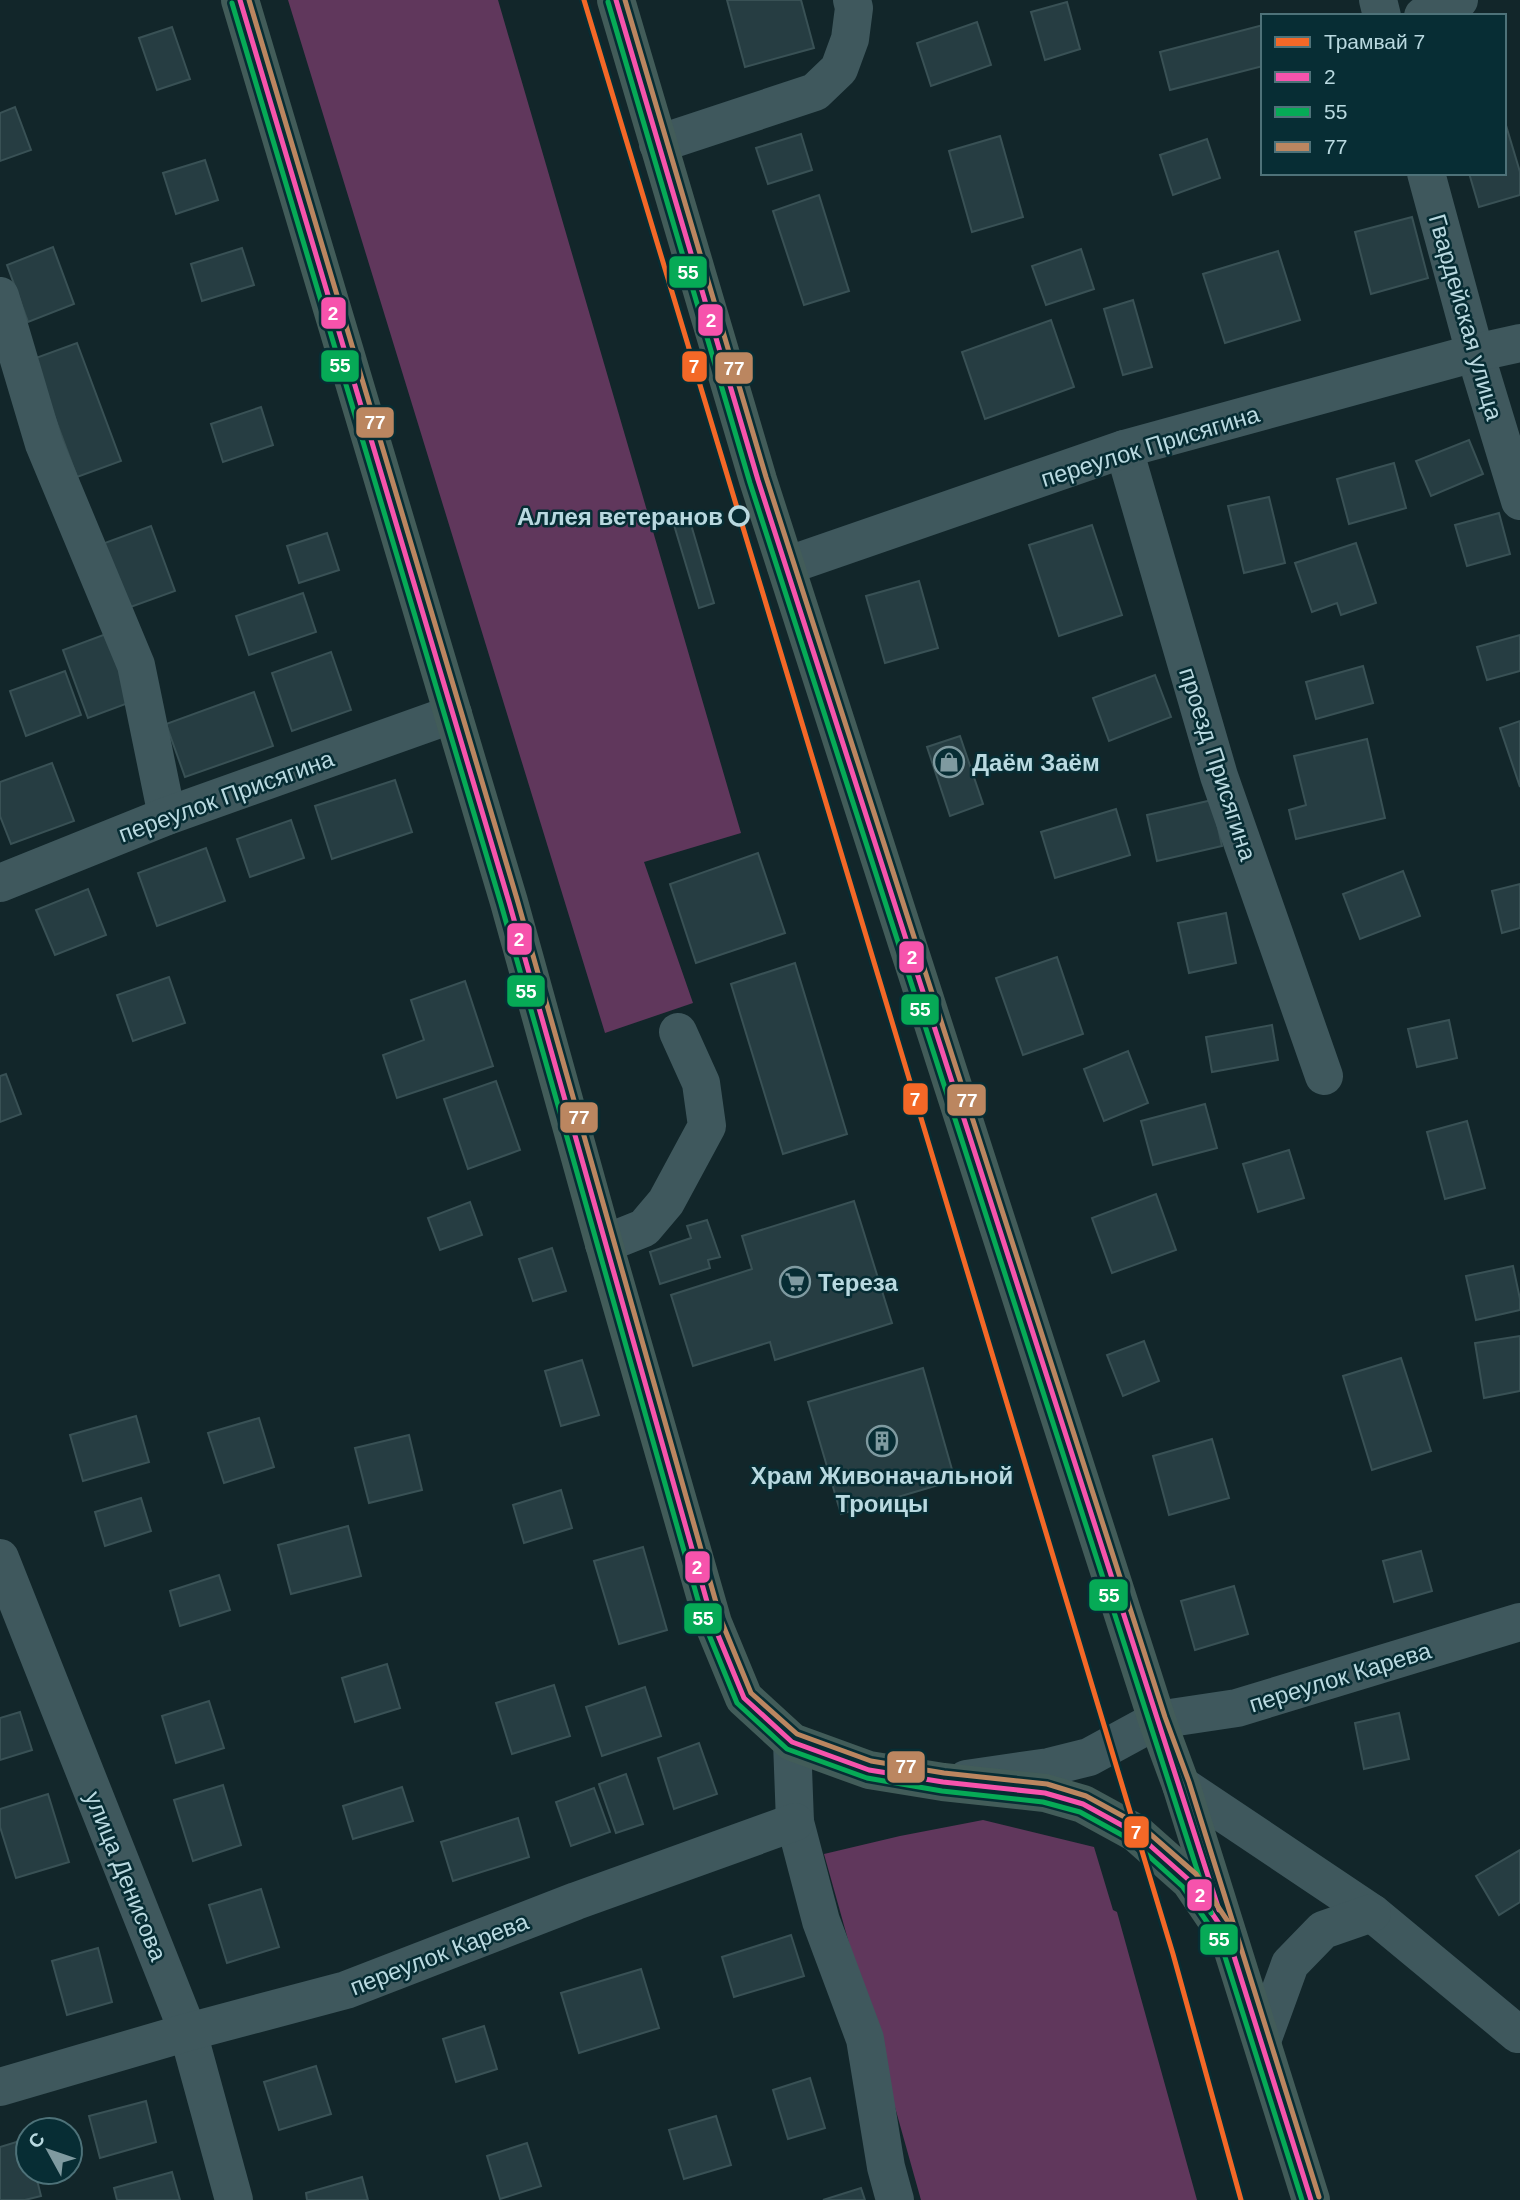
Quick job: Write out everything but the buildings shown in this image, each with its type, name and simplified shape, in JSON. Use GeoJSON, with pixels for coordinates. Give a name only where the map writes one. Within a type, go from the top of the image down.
{"type":"FeatureCollection","features":[{"type":"Feature","properties":{"kind":"highway"},"geometry":{"type":"LineString","coordinates":[[240,0],[509,902],[713,1623],[744,1698],[792,1742],[869,1770],[943,1782],[1045,1793],[1083,1804],[1107,1815],[1136,1833],[1190,1881],[1228,1937]]}},
{"type":"Feature","properties":{"kind":"highway"},"geometry":{"type":"LineString","coordinates":[[616,0],[786,566],[1157,1720],[1181,1785],[1311,2200]]}},
{"type":"Feature","properties":{"kind":"street"},"geometry":{"type":"LineString","coordinates":[[658,145],[815,92],[839,69],[850,39],[854,8],[852,0]]}},
{"type":"Feature","properties":{"kind":"street"},"geometry":{"type":"LineString","coordinates":[[1430,14],[1448,9],[1459,0]]}},
{"type":"Feature","properties":{"kind":"street","name":"Гвардейская улица"},"geometry":{"type":"LineString","coordinates":[[1427,175],[1475,353],[1520,501]]}},
{"type":"Feature","properties":{"kind":"street"},"geometry":{"type":"LineString","coordinates":[[0,296],[44,444],[136,665],[167,816]]}},
{"type":"Feature","properties":{"kind":"street","name":"переулок Присягина"},"geometry":{"type":"LineString","coordinates":[[786,566],[1124,449],[1520,343]]}},
{"type":"Feature","properties":{"kind":"street","name":"проезд Присягина"},"geometry":{"type":"LineString","coordinates":[[1124,449],[1219,776],[1324,1076]]}},
{"type":"Feature","properties":{"kind":"street","name":"переулок Присягина"},"geometry":{"type":"LineString","coordinates":[[0,883],[167,816],[453,714]]}},
{"type":"Feature","properties":{"kind":"street"},"geometry":{"type":"LineString","coordinates":[[604,1244],[644,1228],[666,1202],[707,1126],[701,1083],[678,1032]]}},
{"type":"Feature","properties":{"kind":"street","name":"улица Денисова"},"geometry":{"type":"LineString","coordinates":[[0,1558],[188,2032],[234,2200]]}},
{"type":"Feature","properties":{"kind":"street","name":"переулок Карева"},"geometry":{"type":"LineString","coordinates":[[1157,1720],[1237,1708],[1520,1622]]}},
{"type":"Feature","properties":{"kind":"street"},"geometry":{"type":"LineString","coordinates":[[943,1782],[1049,1767],[1089,1757],[1157,1720]]}},
{"type":"Feature","properties":{"kind":"street"},"geometry":{"type":"LineString","coordinates":[[792,1742],[795,1822],[821,1921],[865,2039],[886,2167],[895,2200]]}},
{"type":"Feature","properties":{"kind":"street"},"geometry":{"type":"LineString","coordinates":[[1181,1785],[1372,1913],[1519,2034]]}},
{"type":"Feature","properties":{"kind":"street","name":"переулок Карева"},"geometry":{"type":"LineString","coordinates":[[0,2087],[188,2032],[346,1990],[576,1901],[795,1822]]}},
{"type":"Feature","properties":{"kind":"street"},"geometry":{"type":"LineString","coordinates":[[1262,2041],[1290,1964],[1323,1930],[1372,1913]]}},
{"type":"Feature","properties":{"kind":"shaded area"},"geometry":{"type":"Polygon","coordinates":[[[288,0],[498,0],[741,833],[644,862],[693,1003],[605,1033],[288,0]]]}},
{"type":"Feature","properties":{"kind":"shaded area"},"geometry":{"type":"Polygon","coordinates":[[[983,1820],[1094,1847],[1113,1910],[1117,1912],[1197,2200],[921,2200],[824,1854],[983,1820]]]}},
{"type":"Feature","properties":{"kind":"tram line","name":"7"},"geometry":{"type":"LineString","coordinates":[[584,0],[1173,1954],[1241,2200]]}},
{"type":"Feature","properties":{"kind":"transit line","name":"2"},"geometry":{"type":"LineString","coordinates":[[240,0],[509,902],[713,1623],[744,1698],[792,1742],[869,1770],[943,1782],[1045,1793],[1083,1804],[1136,1833],[1190,1881],[1228,1937],[1311,2200]]}},
{"type":"Feature","properties":{"kind":"transit line","name":"77"},"geometry":{"type":"LineString","coordinates":[[249,0],[517,899],[721,1620],[751,1693],[797,1734],[871,1761],[944,1773],[1047,1784],[1086,1796],[1141,1826],[1196,1874],[1235,1932]]}},
{"type":"Feature","properties":{"kind":"transit line","name":"2"},"geometry":{"type":"LineString","coordinates":[[616,0],[758,480],[1219,1910]]}},
{"type":"Feature","properties":{"kind":"transit line","name":"77"},"geometry":{"type":"LineString","coordinates":[[625,0],[766,477],[1165,1717],[1189,1782],[1319,2197]]}},
{"type":"Feature","properties":{"kind":"transit line","name":"55"},"geometry":{"type":"LineString","coordinates":[[608,2],[750,483],[1211,1913]]}},
{"type":"Feature","properties":{"kind":"transit line","name":"55"},"geometry":{"type":"LineString","coordinates":[[232,3],[501,904],[705,1625],[737,1703],[787,1749],[867,1778],[942,1791],[1043,1802],[1080,1812],[1131,1840],[1183,1887],[1220,1941],[1302,2200]]}},
{"type":"Feature","properties":{"kind":"place","name":"Аллея ветеранов"},"geometry":{"type":"Point","coordinates":[739,516]}},
{"type":"Feature","properties":{"kind":"place","name":"Даём Заём"},"geometry":{"type":"Point","coordinates":[949,762]}},
{"type":"Feature","properties":{"kind":"place","name":"Тереза"},"geometry":{"type":"Point","coordinates":[795,1282]}},
{"type":"Feature","properties":{"kind":"place","name":"Храм Живоначальной Троицы"},"geometry":{"type":"Point","coordinates":[882,1441]}}]}
